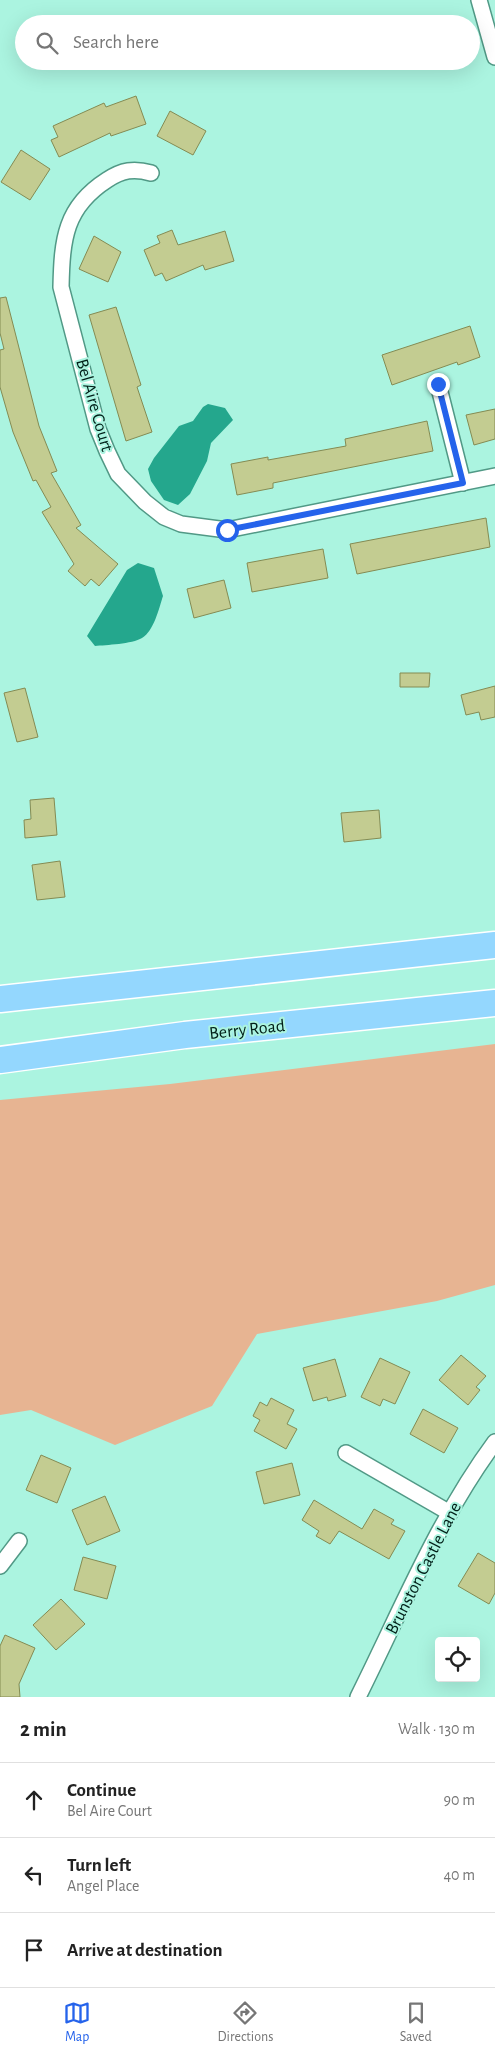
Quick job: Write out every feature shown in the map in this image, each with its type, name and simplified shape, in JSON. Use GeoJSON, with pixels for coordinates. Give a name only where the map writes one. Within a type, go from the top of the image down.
{"type":"FeatureCollection","features":[{"type":"Feature","properties":{"kind":"highway"},"geometry":{"type":"LineString","coordinates":[[0,999],[495,945]]}},
{"type":"Feature","properties":{"kind":"highway","name":"Berry Road"},"geometry":{"type":"LineString","coordinates":[[0,1060],[185,1036],[495,1003]]}},
{"type":"Feature","properties":{"kind":"street"},"geometry":{"type":"LineString","coordinates":[[479,0],[495,57]]}},
{"type":"Feature","properties":{"kind":"street","name":"Bel Aire Court"},"geometry":{"type":"LineString","coordinates":[[150,173],[136,168],[117,173],[83,198],[73,212],[67,227],[61,268],[61,287],[98,429],[118,474],[144,502],[164,516],[181,524],[227,530],[495,476]]}},
{"type":"Feature","properties":{"kind":"street"},"geometry":{"type":"LineString","coordinates":[[438,384],[463,483]]}},
{"type":"Feature","properties":{"kind":"street","name":"Brunston Castle Lane"},"geometry":{"type":"LineString","coordinates":[[358,1697],[472,1472],[495,1442]]}},
{"type":"Feature","properties":{"kind":"street"},"geometry":{"type":"LineString","coordinates":[[346,1453],[450,1513]]}},
{"type":"Feature","properties":{"kind":"street"},"geometry":{"type":"LineString","coordinates":[[0,1566],[19,1541]]}},
{"type":"Feature","properties":{"kind":"shaded area"},"geometry":{"type":"Polygon","coordinates":[[[208,404],[225,408],[233,420],[211,443],[207,461],[190,494],[178,505],[164,500],[151,481],[148,469],[154,458],[179,426],[193,421],[203,407],[208,404]]]}},
{"type":"Feature","properties":{"kind":"shaded area"},"geometry":{"type":"Polygon","coordinates":[[[138,563],[154,568],[163,596],[153,625],[146,635],[138,640],[95,646],[87,636],[127,570],[138,563]]]}},
{"type":"Feature","properties":{"kind":"shaded area"},"geometry":{"type":"Polygon","coordinates":[[[495,1044],[495,1285],[437,1301],[257,1334],[212,1406],[115,1445],[31,1410],[0,1415],[0,1100],[170,1084],[495,1044]]]}},
{"type":"Feature","properties":{"kind":"building"},"geometry":{"type":"Polygon","coordinates":[[[136,96],[146,124],[111,136],[110,133],[59,157],[51,140],[58,137],[53,126],[104,103],[106,107],[136,96]]]}},
{"type":"Feature","properties":{"kind":"building"},"geometry":{"type":"Polygon","coordinates":[[[170,111],[206,131],[193,155],[157,136],[170,111]]]}},
{"type":"Feature","properties":{"kind":"building"},"geometry":{"type":"Polygon","coordinates":[[[21,150],[50,169],[30,200],[1,182],[21,150]]]}},
{"type":"Feature","properties":{"kind":"building"},"geometry":{"type":"Polygon","coordinates":[[[172,230],[178,245],[225,231],[234,261],[205,270],[203,265],[166,281],[162,273],[155,276],[144,250],[160,243],[157,236],[172,230]]]}},
{"type":"Feature","properties":{"kind":"building"},"geometry":{"type":"Polygon","coordinates":[[[94,236],[121,252],[108,282],[79,269],[94,236]]]}},
{"type":"Feature","properties":{"kind":"building"},"geometry":{"type":"Polygon","coordinates":[[[6,297],[39,426],[57,471],[51,473],[81,525],[76,528],[118,564],[99,586],[91,579],[85,586],[68,571],[74,564],[42,512],[51,507],[36,480],[33,481],[13,432],[0,387],[0,350],[4,349],[0,333],[0,298],[6,297]]]}},
{"type":"Feature","properties":{"kind":"building"},"geometry":{"type":"Polygon","coordinates":[[[116,307],[141,385],[137,387],[152,432],[126,441],[89,315],[116,307]]]}},
{"type":"Feature","properties":{"kind":"building"},"geometry":{"type":"Polygon","coordinates":[[[470,326],[480,357],[458,365],[457,362],[392,385],[382,355],[470,326]]]}},
{"type":"Feature","properties":{"kind":"building"},"geometry":{"type":"Polygon","coordinates":[[[495,409],[495,439],[474,445],[466,415],[495,409]]]}},
{"type":"Feature","properties":{"kind":"building"},"geometry":{"type":"Polygon","coordinates":[[[427,421],[433,451],[273,483],[273,488],[237,495],[231,464],[268,457],[268,460],[346,446],[345,439],[427,421]]]}},
{"type":"Feature","properties":{"kind":"building"},"geometry":{"type":"Polygon","coordinates":[[[486,518],[490,547],[357,574],[350,544],[486,518]]]}},
{"type":"Feature","properties":{"kind":"building"},"geometry":{"type":"Polygon","coordinates":[[[323,549],[328,578],[252,592],[247,563],[323,549]]]}},
{"type":"Feature","properties":{"kind":"building"},"geometry":{"type":"Polygon","coordinates":[[[224,580],[231,608],[194,618],[187,589],[224,580]]]}},
{"type":"Feature","properties":{"kind":"building"},"geometry":{"type":"Polygon","coordinates":[[[400,673],[430,673],[429,687],[400,687],[400,673]]]}},
{"type":"Feature","properties":{"kind":"building"},"geometry":{"type":"Polygon","coordinates":[[[495,686],[495,717],[481,720],[479,712],[466,715],[461,695],[495,686]]]}},
{"type":"Feature","properties":{"kind":"building"},"geometry":{"type":"Polygon","coordinates":[[[25,688],[38,737],[17,742],[4,693],[25,688]]]}},
{"type":"Feature","properties":{"kind":"building"},"geometry":{"type":"Polygon","coordinates":[[[54,798],[57,835],[25,838],[24,820],[31,819],[30,800],[54,798]]]}},
{"type":"Feature","properties":{"kind":"building"},"geometry":{"type":"Polygon","coordinates":[[[379,810],[381,838],[344,842],[341,813],[379,810]]]}},
{"type":"Feature","properties":{"kind":"building"},"geometry":{"type":"Polygon","coordinates":[[[60,861],[65,897],[37,900],[32,865],[60,861]]]}},
{"type":"Feature","properties":{"kind":"building"},"geometry":{"type":"Polygon","coordinates":[[[461,1355],[486,1376],[476,1387],[480,1390],[468,1405],[439,1380],[461,1355]]]}},
{"type":"Feature","properties":{"kind":"building"},"geometry":{"type":"Polygon","coordinates":[[[380,1358],[410,1372],[395,1404],[383,1399],[380,1406],[361,1397],[380,1358]]]}},
{"type":"Feature","properties":{"kind":"building"},"geometry":{"type":"Polygon","coordinates":[[[335,1359],[346,1396],[328,1401],[327,1397],[313,1401],[303,1368],[335,1359]]]}},
{"type":"Feature","properties":{"kind":"building"},"geometry":{"type":"Polygon","coordinates":[[[271,1398],[294,1410],[287,1424],[297,1429],[286,1449],[254,1431],[260,1420],[253,1416],[260,1402],[267,1406],[271,1398]]]}},
{"type":"Feature","properties":{"kind":"building"},"geometry":{"type":"Polygon","coordinates":[[[423,1409],[458,1428],[444,1453],[410,1434],[423,1409]]]}},
{"type":"Feature","properties":{"kind":"building"},"geometry":{"type":"Polygon","coordinates":[[[41,1455],[71,1468],[57,1503],[26,1490],[41,1455]]]}},
{"type":"Feature","properties":{"kind":"building"},"geometry":{"type":"Polygon","coordinates":[[[292,1463],[300,1495],[264,1504],[256,1472],[292,1463]]]}},
{"type":"Feature","properties":{"kind":"building"},"geometry":{"type":"Polygon","coordinates":[[[105,1496],[120,1531],[87,1545],[72,1510],[105,1496]]]}},
{"type":"Feature","properties":{"kind":"building"},"geometry":{"type":"Polygon","coordinates":[[[314,1500],[362,1529],[374,1509],[394,1520],[391,1524],[405,1531],[389,1559],[339,1531],[330,1544],[316,1536],[319,1531],[302,1520],[314,1500]]]}},
{"type":"Feature","properties":{"kind":"building"},"geometry":{"type":"Polygon","coordinates":[[[478,1553],[495,1563],[495,1593],[489,1604],[458,1586],[478,1553]]]}},
{"type":"Feature","properties":{"kind":"building"},"geometry":{"type":"Polygon","coordinates":[[[83,1557],[116,1566],[107,1599],[74,1590],[83,1557]]]}},
{"type":"Feature","properties":{"kind":"building"},"geometry":{"type":"Polygon","coordinates":[[[61,1599],[85,1624],[56,1650],[33,1625],[61,1599]]]}},
{"type":"Feature","properties":{"kind":"building"},"geometry":{"type":"Polygon","coordinates":[[[5,1635],[35,1648],[19,1684],[20,1697],[0,1697],[0,1646],[5,1635]]]}},
{"type":"Feature","properties":{"kind":"route"},"geometry":{"type":"LineString","coordinates":[[227,530],[463,483],[438,384]]}}]}
